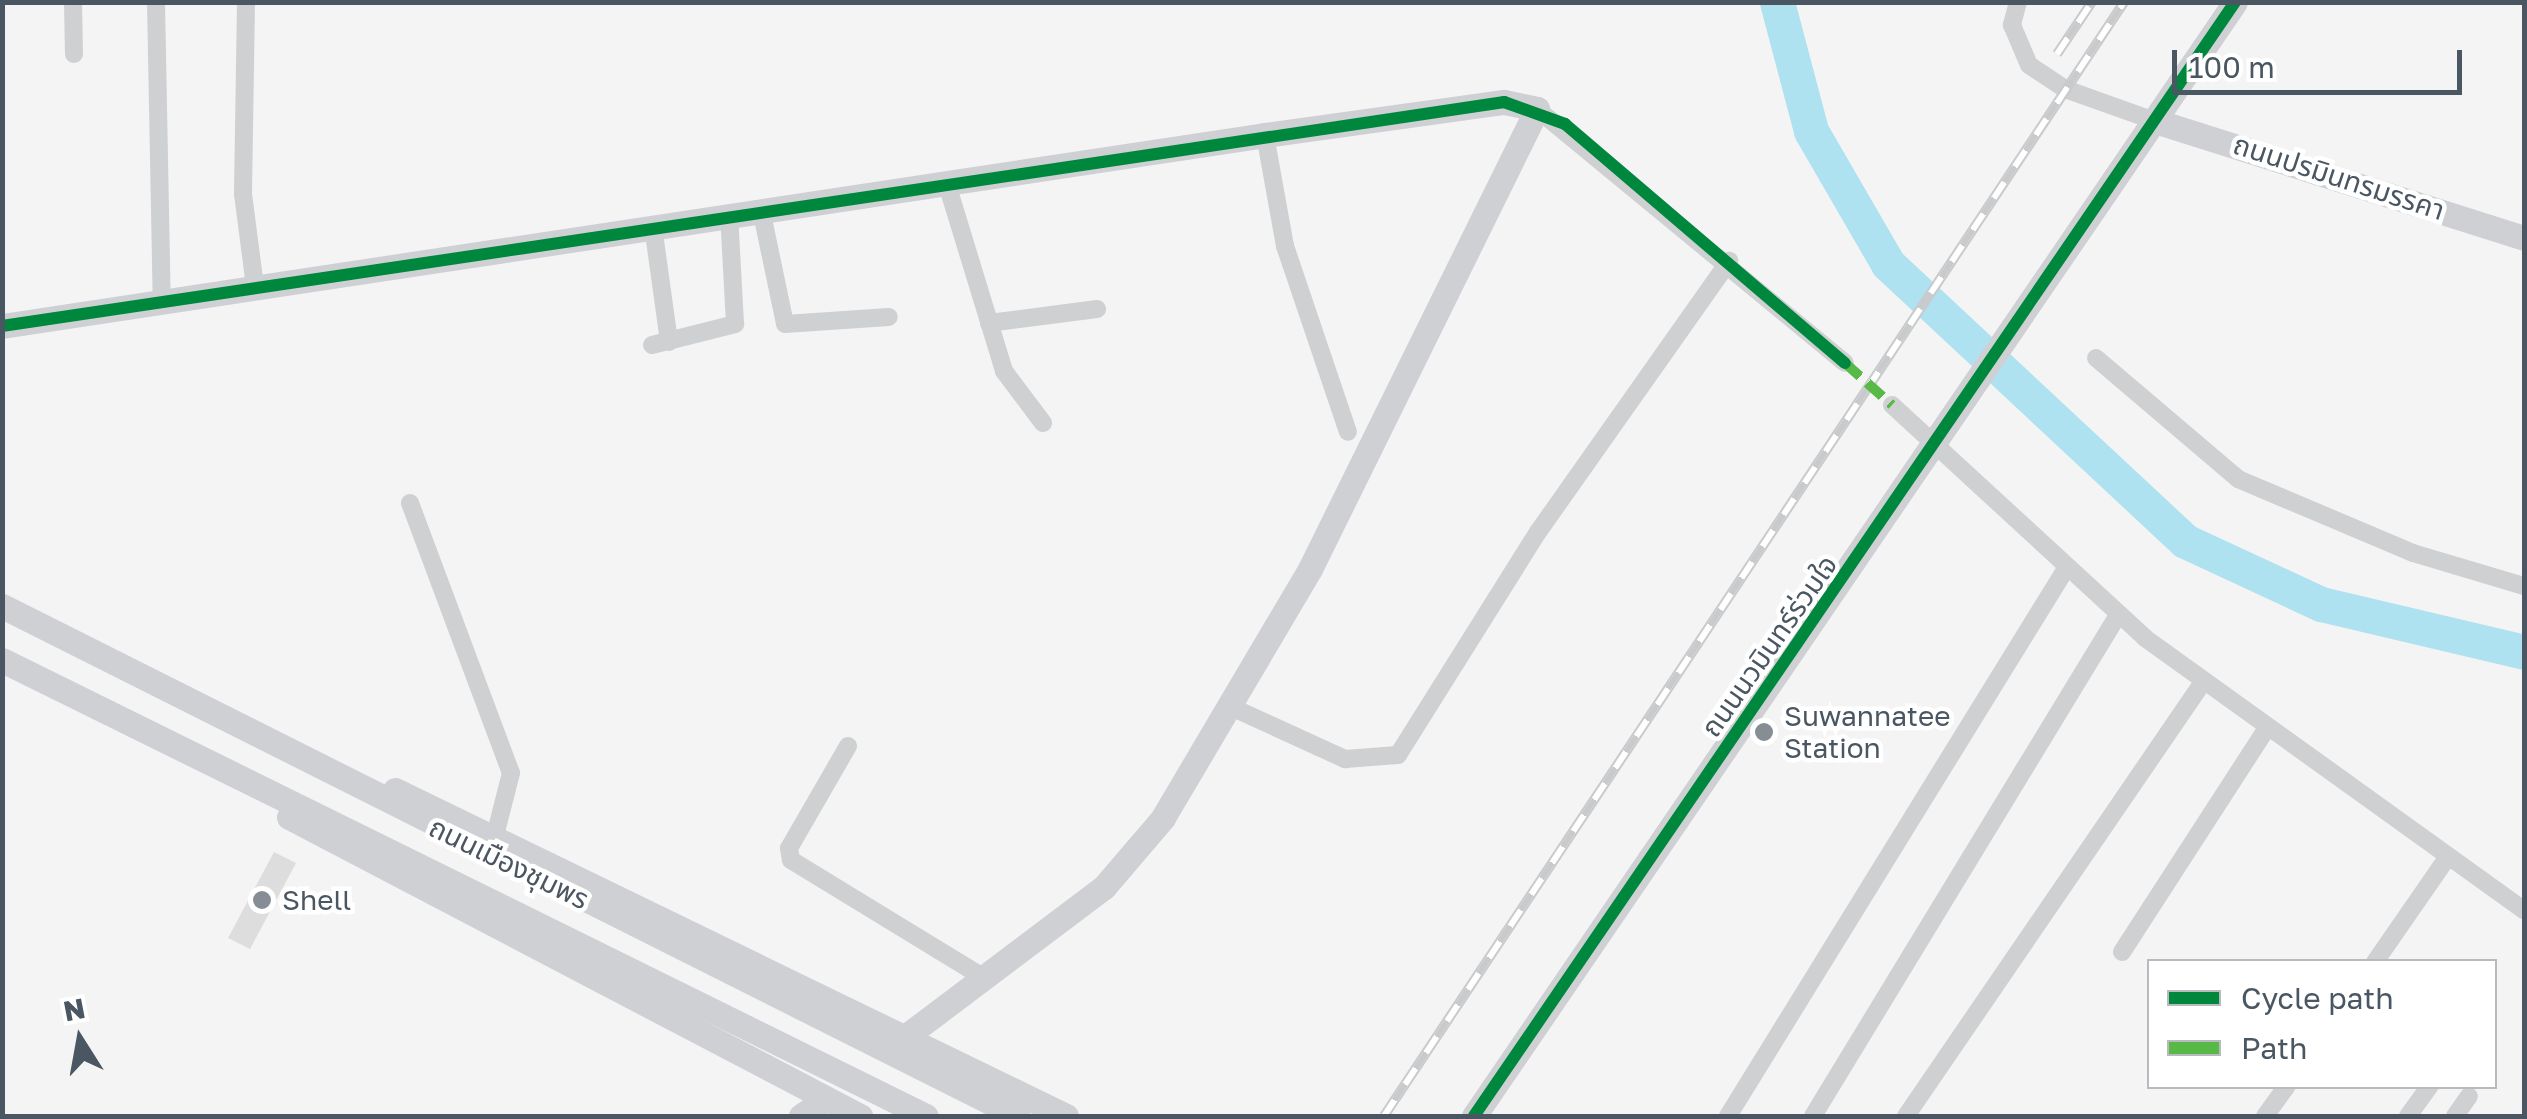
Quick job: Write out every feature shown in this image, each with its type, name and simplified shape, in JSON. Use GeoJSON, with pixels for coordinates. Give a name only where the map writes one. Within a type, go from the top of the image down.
{"type":"FeatureCollection","features":[{"type":"Feature","properties":{"kind":"street"},"geometry":{"type":"LineString","coordinates":[[73,2],[74,54]]}},
{"type":"Feature","properties":{"kind":"street"},"geometry":{"type":"LineString","coordinates":[[156,2],[162,301]]}},
{"type":"Feature","properties":{"kind":"street"},"geometry":{"type":"LineString","coordinates":[[246,2],[243,194],[254,286]]}},
{"type":"Feature","properties":{"kind":"street"},"geometry":{"type":"LineString","coordinates":[[2018,2],[2012,25],[2030,65],[2094,103],[2152,120]]}},
{"type":"Feature","properties":{"kind":"street","name":"ถนนนวมินทร์ร่วมใจ"},"geometry":{"type":"LineString","coordinates":[[1474,1116],[1961,414],[2152,120],[2235,2]]}},
{"type":"Feature","properties":{"kind":"street"},"geometry":{"type":"LineString","coordinates":[[2,326],[946,181],[1504,102],[1538,109],[1729,260],[1845,363]]}},
{"type":"Feature","properties":{"kind":"street"},"geometry":{"type":"LineString","coordinates":[[905,1037],[1130,862],[1310,569],[1538,109]]}},
{"type":"Feature","properties":{"kind":"street","name":"ถนนปรมินทรมรรคา"},"geometry":{"type":"LineString","coordinates":[[2152,120],[2524,238]]}},
{"type":"Feature","properties":{"kind":"street"},"geometry":{"type":"LineString","coordinates":[[1265,134],[1285,246],[1348,432]]}},
{"type":"Feature","properties":{"kind":"street"},"geometry":{"type":"LineString","coordinates":[[946,181],[1004,370],[1043,423]]}},
{"type":"Feature","properties":{"kind":"street"},"geometry":{"type":"LineString","coordinates":[[760,210],[785,324],[889,317]]}},
{"type":"Feature","properties":{"kind":"street"},"geometry":{"type":"LineString","coordinates":[[653,226],[660,343],[735,324],[729,214]]}},
{"type":"Feature","properties":{"kind":"street"},"geometry":{"type":"LineString","coordinates":[[1228,706],[1345,759],[1398,755],[1538,532],[1729,260]]}},
{"type":"Feature","properties":{"kind":"street"},"geometry":{"type":"LineString","coordinates":[[990,323],[1097,309]]}},
{"type":"Feature","properties":{"kind":"street"},"geometry":{"type":"LineString","coordinates":[[2096,358],[2238,479],[2413,553],[2524,586]]}},
{"type":"Feature","properties":{"kind":"street"},"geometry":{"type":"LineString","coordinates":[[1892,405],[2118,615],[2203,682],[2524,910]]}},
{"type":"Feature","properties":{"kind":"street"},"geometry":{"type":"LineString","coordinates":[[410,503],[512,773],[496,832]]}},
{"type":"Feature","properties":{"kind":"street"},"geometry":{"type":"LineString","coordinates":[[1728,1116],[2067,567]]}},
{"type":"Feature","properties":{"kind":"street","name":"ถนนเมืองชุมพร"},"geometry":{"type":"LineString","coordinates":[[2,606],[1018,1116]]}},
{"type":"Feature","properties":{"kind":"street"},"geometry":{"type":"LineString","coordinates":[[1813,1116],[2118,615]]}},
{"type":"Feature","properties":{"kind":"street","name":"ถนนเมืองชุมพร"},"geometry":{"type":"LineString","coordinates":[[2,660],[230,778],[926,1116]]}},
{"type":"Feature","properties":{"kind":"street"},"geometry":{"type":"LineString","coordinates":[[1906,1116],[2203,682]]}},
{"type":"Feature","properties":{"kind":"street"},"geometry":{"type":"LineString","coordinates":[[2122,952],[2267,728]]}},
{"type":"Feature","properties":{"kind":"street"},"geometry":{"type":"LineString","coordinates":[[261,734],[496,832],[1066,1116]]}},
{"type":"Feature","properties":{"kind":"street"},"geometry":{"type":"LineString","coordinates":[[848,746],[789,848],[792,860],[983,977]]}},
{"type":"Feature","properties":{"kind":"street"},"geometry":{"type":"LineString","coordinates":[[230,778],[323,840],[860,1116]]}},
{"type":"Feature","properties":{"kind":"street"},"geometry":{"type":"LineString","coordinates":[[2377,959],[2447,858]]}},
{"type":"Feature","properties":{"kind":"street"},"geometry":{"type":"LineString","coordinates":[[2265,1116],[2285,1089]]}},
{"type":"Feature","properties":{"kind":"street"},"geometry":{"type":"LineString","coordinates":[[2408,1116],[2428,1089]]}},
{"type":"Feature","properties":{"kind":"street"},"geometry":{"type":"LineString","coordinates":[[2454,1116],[2469,1096]]}},
{"type":"Feature","properties":{"kind":"street"},"geometry":{"type":"LineString","coordinates":[[801,1116],[825,1099]]}},
{"type":"Feature","properties":{"kind":"building","name":"Shell"},"geometry":{"type":"Polygon","coordinates":[[[274,852],[296,863],[250,949],[228,938],[274,852]]]}},
{"type":"Feature","properties":{"kind":"waterway"},"geometry":{"type":"LineString","coordinates":[[1777,2],[1811,131],[1888,264],[2185,541],[2321,604],[2524,652]]}},
{"type":"Feature","properties":{"kind":"railway"},"geometry":{"type":"LineString","coordinates":[[2057,54],[2092,2]]}},
{"type":"Feature","properties":{"kind":"railway"},"geometry":{"type":"LineString","coordinates":[[1384,1116],[2124,2]]}},
{"type":"Feature","properties":{"kind":"marked path"},"geometry":{"type":"LineString","coordinates":[[1845,363],[1892,405]]}},
{"type":"Feature","properties":{"kind":"cycle path"},"geometry":{"type":"LineString","coordinates":[[1474,1116],[2235,2]]}},
{"type":"Feature","properties":{"kind":"cycle path"},"geometry":{"type":"LineString","coordinates":[[2,326],[1504,102],[1565,124],[1845,363]]}},
{"type":"Feature","properties":{"kind":"place","name":"Suwannatee Station"},"geometry":{"type":"Point","coordinates":[1764,732]}},
{"type":"Feature","properties":{"kind":"place","name":"Shell"},"geometry":{"type":"Point","coordinates":[262,900]}}]}
